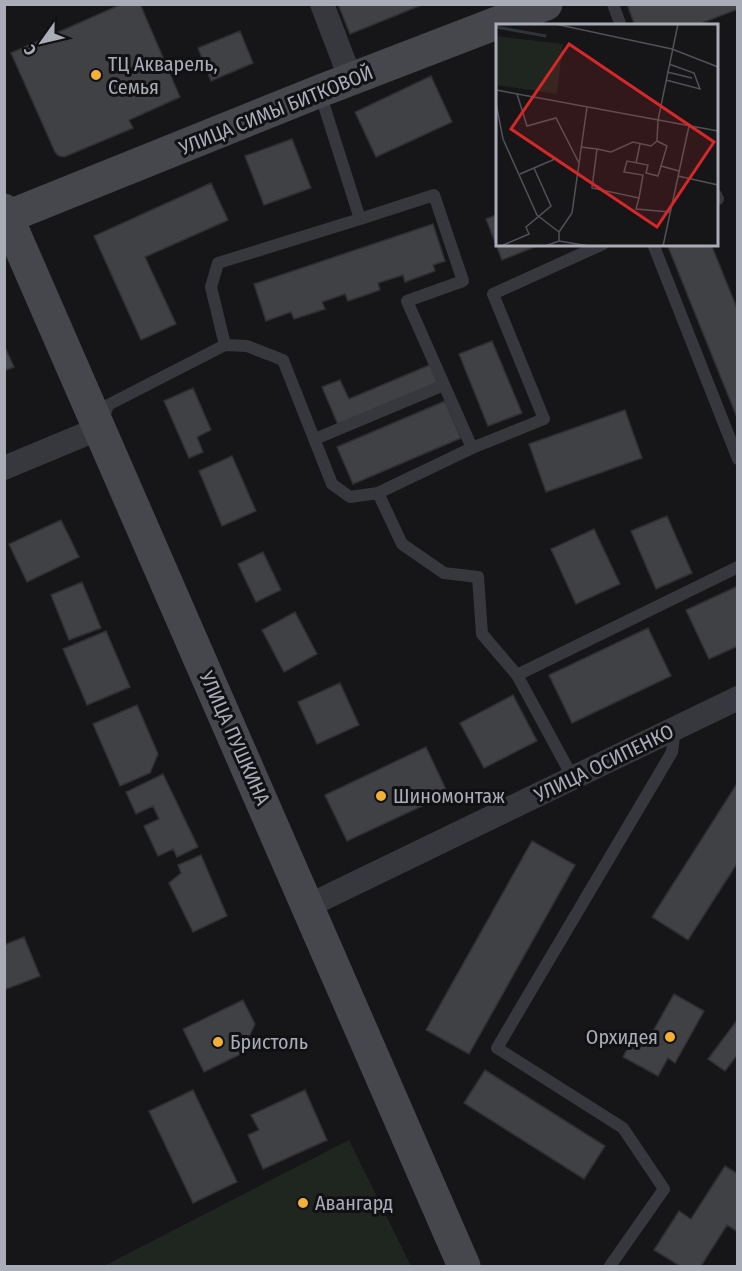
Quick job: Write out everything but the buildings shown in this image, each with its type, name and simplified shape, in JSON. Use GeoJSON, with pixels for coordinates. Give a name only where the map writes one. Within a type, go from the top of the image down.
{"type":"FeatureCollection","features":[{"type":"Feature","properties":{"kind":"street"},"geometry":{"type":"LineString","coordinates":[[322,4],[351,80]]}},
{"type":"Feature","properties":{"kind":"street","name":"УЛИЦА СИМЫ БИТКОВОЙ"},"geometry":{"type":"LineString","coordinates":[[6,213],[546,4]]}},
{"type":"Feature","properties":{"kind":"street","name":"УЛИЦА ПУШКИНА"},"geometry":{"type":"LineString","coordinates":[[6,213],[464,1266]]}},
{"type":"Feature","properties":{"kind":"street"},"geometry":{"type":"LineString","coordinates":[[4,468],[100,428]]}},
{"type":"Feature","properties":{"kind":"street","name":"УЛИЦА ОСИПЕНКО"},"geometry":{"type":"LineString","coordinates":[[308,906],[738,699]]}},
{"type":"Feature","properties":{"kind":"lane"},"geometry":{"type":"LineString","coordinates":[[613,4],[620,24]]}},
{"type":"Feature","properties":{"kind":"lane"},"geometry":{"type":"LineString","coordinates":[[320,91],[360,219]]}},
{"type":"Feature","properties":{"kind":"lane"},"geometry":{"type":"LineString","coordinates":[[225,345],[211,287],[218,262],[434,195],[463,281],[407,302],[472,448]]}},
{"type":"Feature","properties":{"kind":"lane"},"geometry":{"type":"LineString","coordinates":[[100,428],[108,405],[225,345],[247,346],[283,360],[332,484],[350,497],[378,493],[472,448],[544,419],[493,294],[599,246]]}},
{"type":"Feature","properties":{"kind":"lane"},"geometry":{"type":"LineString","coordinates":[[654,246],[738,459]]}},
{"type":"Feature","properties":{"kind":"lane"},"geometry":{"type":"LineString","coordinates":[[315,439],[444,385]]}},
{"type":"Feature","properties":{"kind":"lane"},"geometry":{"type":"LineString","coordinates":[[378,493],[402,544],[444,573],[478,577],[482,634],[517,675],[573,778]]}},
{"type":"Feature","properties":{"kind":"lane"},"geometry":{"type":"LineString","coordinates":[[517,675],[738,567]]}},
{"type":"Feature","properties":{"kind":"lane"},"geometry":{"type":"LineString","coordinates":[[610,1266],[664,1189],[623,1128],[497,1048],[672,752],[675,729]]}},
{"type":"Feature","properties":{"kind":"shaded area","name":"Авангард"},"geometry":{"type":"Polygon","coordinates":[[[349,1140],[411,1266],[104,1266],[349,1140]]]}},
{"type":"Feature","properties":{"kind":"place","name":"ТЦ Акварель, Семья"},"geometry":{"type":"Point","coordinates":[96,75]}},
{"type":"Feature","properties":{"kind":"place","name":"Шиномонтаж"},"geometry":{"type":"Point","coordinates":[381,796]}},
{"type":"Feature","properties":{"kind":"place","name":"Орхидея"},"geometry":{"type":"Point","coordinates":[670,1037]}},
{"type":"Feature","properties":{"kind":"place","name":"Бристоль"},"geometry":{"type":"Point","coordinates":[218,1042]}},
{"type":"Feature","properties":{"kind":"place","name":"Авангард"},"geometry":{"type":"Point","coordinates":[303,1203]}}]}
